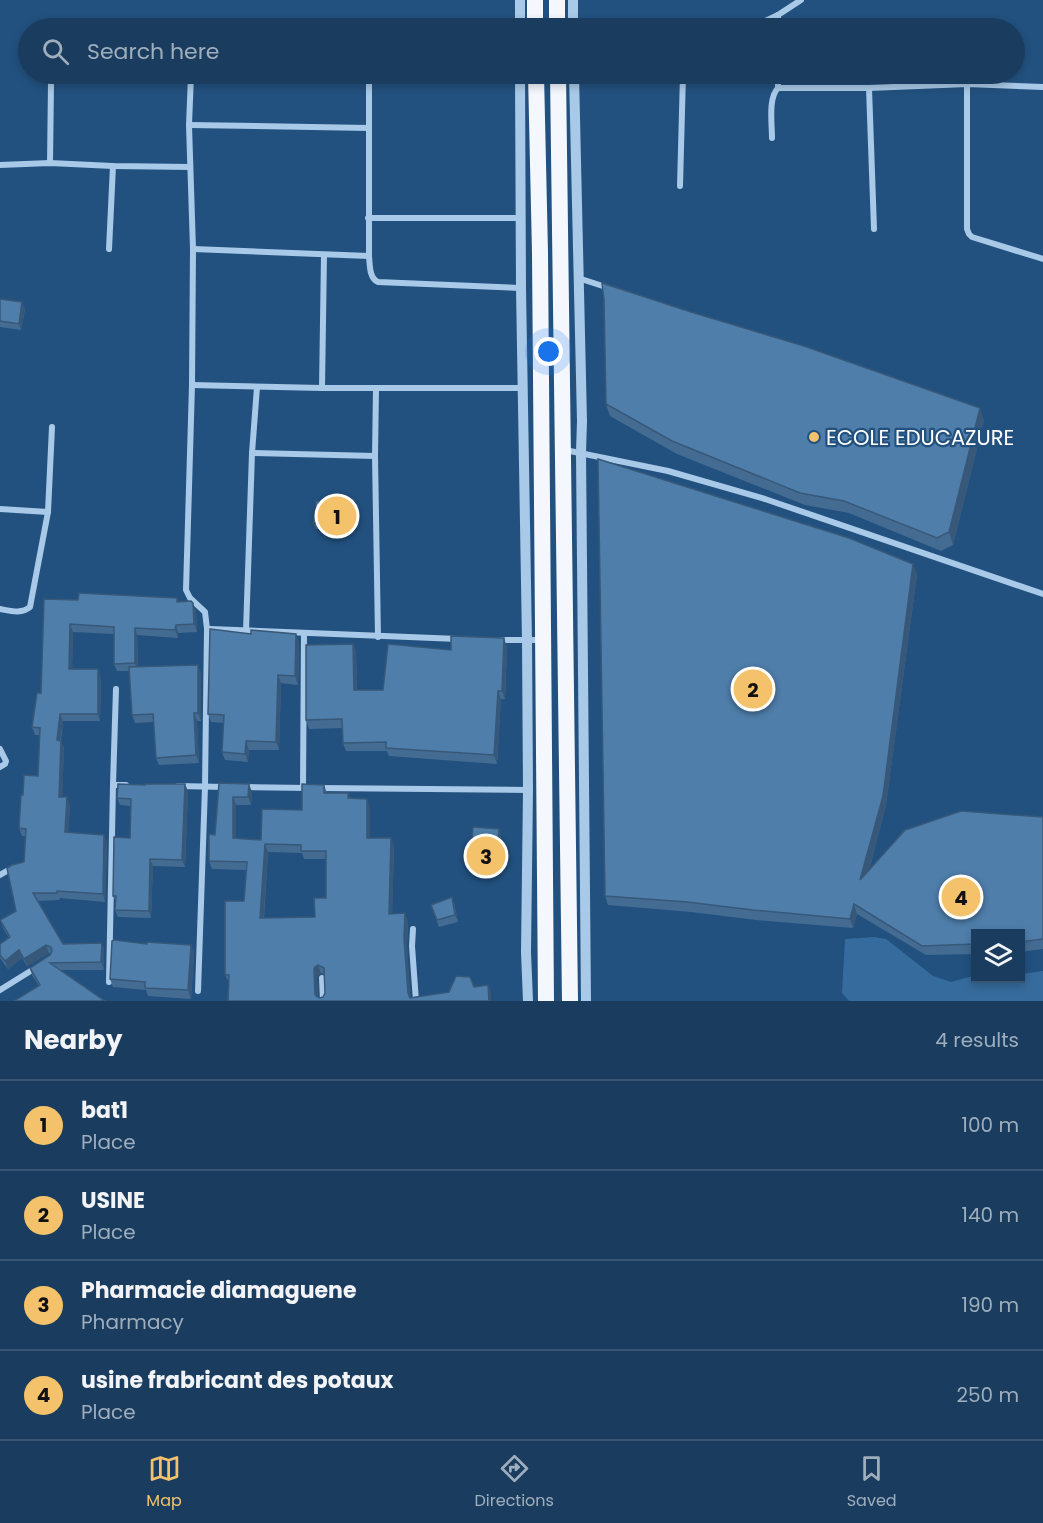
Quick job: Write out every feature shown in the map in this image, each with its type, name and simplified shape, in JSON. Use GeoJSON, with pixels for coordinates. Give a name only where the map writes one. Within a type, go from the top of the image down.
{"type":"FeatureCollection","features":[{"type":"Feature","properties":{"kind":"highway"},"geometry":{"type":"LineString","coordinates":[[535,0],[535,18]]}},
{"type":"Feature","properties":{"kind":"highway"},"geometry":{"type":"LineString","coordinates":[[557,0],[557,18]]}},
{"type":"Feature","properties":{"kind":"highway"},"geometry":{"type":"LineString","coordinates":[[536,84],[540,253],[535,641],[546,1001]]}},
{"type":"Feature","properties":{"kind":"highway"},"geometry":{"type":"LineString","coordinates":[[558,84],[562,449],[577,929],[570,1001]]}},
{"type":"Feature","properties":{"kind":"street"},"geometry":{"type":"LineString","coordinates":[[520,0],[520,18]]}},
{"type":"Feature","properties":{"kind":"street"},"geometry":{"type":"LineString","coordinates":[[573,0],[573,18]]}},
{"type":"Feature","properties":{"kind":"street"},"geometry":{"type":"LineString","coordinates":[[772,18],[801,0]]}},
{"type":"Feature","properties":{"kind":"street"},"geometry":{"type":"LineString","coordinates":[[50,163],[51,84]]}},
{"type":"Feature","properties":{"kind":"street"},"geometry":{"type":"LineString","coordinates":[[191,84],[189,125],[193,249],[192,385],[186,590],[190,598],[205,612],[207,629],[205,787],[198,991]]}},
{"type":"Feature","properties":{"kind":"street"},"geometry":{"type":"LineString","coordinates":[[369,84],[368,218],[369,256],[374,280],[521,288]]}},
{"type":"Feature","properties":{"kind":"street"},"geometry":{"type":"LineString","coordinates":[[520,84],[522,388],[535,641],[528,790],[526,952],[528,1001]]}},
{"type":"Feature","properties":{"kind":"street"},"geometry":{"type":"LineString","coordinates":[[574,84],[582,421],[577,929],[586,1001]]}},
{"type":"Feature","properties":{"kind":"street"},"geometry":{"type":"LineString","coordinates":[[680,186],[683,84]]}},
{"type":"Feature","properties":{"kind":"street"},"geometry":{"type":"LineString","coordinates":[[772,138],[773,94],[778,84]]}},
{"type":"Feature","properties":{"kind":"street"},"geometry":{"type":"LineString","coordinates":[[778,88],[869,88],[967,84],[1043,87]]}},
{"type":"Feature","properties":{"kind":"street"},"geometry":{"type":"LineString","coordinates":[[967,84],[967,229],[969,234],[972,237],[1043,259]]}},
{"type":"Feature","properties":{"kind":"street"},"geometry":{"type":"LineString","coordinates":[[869,88],[874,229]]}},
{"type":"Feature","properties":{"kind":"street"},"geometry":{"type":"LineString","coordinates":[[189,125],[369,128]]}},
{"type":"Feature","properties":{"kind":"street"},"geometry":{"type":"LineString","coordinates":[[0,165],[50,163],[190,166]]}},
{"type":"Feature","properties":{"kind":"street"},"geometry":{"type":"LineString","coordinates":[[110,249],[114,166]]}},
{"type":"Feature","properties":{"kind":"street"},"geometry":{"type":"LineString","coordinates":[[368,218],[520,218]]}},
{"type":"Feature","properties":{"kind":"street"},"geometry":{"type":"LineString","coordinates":[[193,249],[369,256]]}},
{"type":"Feature","properties":{"kind":"street"},"geometry":{"type":"LineString","coordinates":[[322,388],[324,255]]}},
{"type":"Feature","properties":{"kind":"street"},"geometry":{"type":"LineString","coordinates":[[578,278],[611,288]]}},
{"type":"Feature","properties":{"kind":"street"},"geometry":{"type":"LineString","coordinates":[[192,385],[322,388],[522,388]]}},
{"type":"Feature","properties":{"kind":"street"},"geometry":{"type":"LineString","coordinates":[[246,631],[252,453],[257,387]]}},
{"type":"Feature","properties":{"kind":"street"},"geometry":{"type":"LineString","coordinates":[[376,388],[378,637]]}},
{"type":"Feature","properties":{"kind":"street"},"geometry":{"type":"LineString","coordinates":[[0,609],[21,612],[30,607],[48,512],[52,427]]}},
{"type":"Feature","properties":{"kind":"street"},"geometry":{"type":"LineString","coordinates":[[562,449],[668,471],[765,499],[1043,594]]}},
{"type":"Feature","properties":{"kind":"street"},"geometry":{"type":"LineString","coordinates":[[252,453],[375,456]]}},
{"type":"Feature","properties":{"kind":"street"},"geometry":{"type":"LineString","coordinates":[[0,509],[48,512]]}},
{"type":"Feature","properties":{"kind":"street"},"geometry":{"type":"LineString","coordinates":[[207,629],[470,639]]}},
{"type":"Feature","properties":{"kind":"street"},"geometry":{"type":"LineString","coordinates":[[303,788],[304,634]]}},
{"type":"Feature","properties":{"kind":"street"},"geometry":{"type":"LineString","coordinates":[[493,640],[535,641]]}},
{"type":"Feature","properties":{"kind":"street"},"geometry":{"type":"LineString","coordinates":[[109,982],[116,688]]}},
{"type":"Feature","properties":{"kind":"street"},"geometry":{"type":"LineString","coordinates":[[0,749],[6,761],[0,767]]}},
{"type":"Feature","properties":{"kind":"street"},"geometry":{"type":"LineString","coordinates":[[113,785],[136,785]]}},
{"type":"Feature","properties":{"kind":"street"},"geometry":{"type":"LineString","coordinates":[[170,786],[528,790]]}},
{"type":"Feature","properties":{"kind":"street"},"geometry":{"type":"LineString","coordinates":[[0,875],[20,863]]}},
{"type":"Feature","properties":{"kind":"street"},"geometry":{"type":"LineString","coordinates":[[413,929],[416,1001]]}},
{"type":"Feature","properties":{"kind":"street"},"geometry":{"type":"LineString","coordinates":[[0,990],[40,965]]}},
{"type":"Feature","properties":{"kind":"street"},"geometry":{"type":"LineString","coordinates":[[322,978],[323,1001]]}},
{"type":"Feature","properties":{"kind":"shaded area"},"geometry":{"type":"Polygon","coordinates":[[[874,937],[886,939],[933,976],[951,982],[971,977],[971,983],[1025,983],[1025,973],[1043,971],[1043,1001],[849,1001],[842,993],[845,939],[874,937]]]}},
{"type":"Feature","properties":{"kind":"building","name":"ECOLE EDUCAZURE"},"geometry":{"type":"Polygon","coordinates":[[[602,283],[804,346],[980,408],[949,532],[937,538],[844,501],[800,493],[672,441],[606,404],[602,283]]]}},
{"type":"Feature","properties":{"kind":"building"},"geometry":{"type":"Polygon","coordinates":[[[0,299],[22,302],[19,324],[0,321],[0,299]]]}},
{"type":"Feature","properties":{"kind":"building"},"geometry":{"type":"Polygon","coordinates":[[[598,459],[849,538],[913,564],[883,796],[860,880],[905,830],[961,811],[1043,817],[1043,939],[1025,941],[1025,929],[971,929],[971,944],[922,946],[854,904],[850,919],[605,896],[598,459]]]}},
{"type":"Feature","properties":{"kind":"building"},"geometry":{"type":"Polygon","coordinates":[[[354,499],[356,517],[333,516],[331,525],[313,523],[316,501],[354,499]]]}},
{"type":"Feature","properties":{"kind":"building"},"geometry":{"type":"Polygon","coordinates":[[[79,593],[177,598],[177,602],[191,601],[194,624],[176,625],[175,630],[135,628],[135,663],[114,664],[114,627],[70,624],[69,669],[98,669],[98,714],[60,714],[57,740],[61,741],[59,797],[67,797],[65,832],[104,835],[103,894],[57,891],[57,893],[33,893],[63,944],[102,943],[101,962],[50,963],[105,1001],[14,1001],[40,985],[30,968],[50,955],[52,951],[51,947],[46,945],[24,959],[19,950],[5,961],[0,955],[0,944],[10,937],[0,920],[16,911],[7,868],[24,862],[26,829],[19,828],[24,775],[38,776],[40,728],[32,727],[37,693],[41,693],[44,599],[78,600],[79,593]]]}},
{"type":"Feature","properties":{"kind":"building"},"geometry":{"type":"Polygon","coordinates":[[[210,629],[251,634],[251,630],[296,634],[295,676],[278,675],[276,742],[246,741],[245,754],[222,752],[224,715],[208,714],[210,629]]]}},
{"type":"Feature","properties":{"kind":"building"},"geometry":{"type":"Polygon","coordinates":[[[451,636],[504,638],[502,691],[498,691],[494,755],[386,748],[386,742],[343,743],[342,719],[306,720],[306,645],[353,644],[354,690],[383,690],[388,644],[451,650],[451,636]]]}},
{"type":"Feature","properties":{"kind":"building"},"geometry":{"type":"Polygon","coordinates":[[[198,665],[198,713],[194,713],[196,755],[156,758],[153,714],[132,715],[129,667],[198,665]]]}},
{"type":"Feature","properties":{"kind":"building"},"geometry":{"type":"Polygon","coordinates":[[[219,783],[249,784],[248,797],[233,797],[233,838],[261,840],[262,809],[302,810],[302,784],[324,785],[324,793],[348,793],[348,798],[367,799],[367,838],[391,838],[389,914],[405,913],[404,938],[410,998],[449,992],[456,976],[470,977],[474,987],[488,985],[489,1001],[228,1001],[229,975],[225,975],[225,901],[244,901],[247,862],[209,861],[209,834],[215,835],[219,783]],[[265,844],[260,918],[315,917],[314,898],[326,898],[326,851],[301,851],[301,845],[265,844]],[[318,965],[314,969],[315,994],[320,998],[325,993],[324,968],[318,965]]]}},
{"type":"Feature","properties":{"kind":"building"},"geometry":{"type":"Polygon","coordinates":[[[118,784],[185,784],[182,860],[150,859],[149,911],[115,910],[116,896],[113,896],[114,837],[130,838],[131,799],[117,798],[118,784]]]}},
{"type":"Feature","properties":{"kind":"building"},"geometry":{"type":"Polygon","coordinates":[[[473,827],[499,829],[496,868],[470,866],[473,827]]]}},
{"type":"Feature","properties":{"kind":"building"},"geometry":{"type":"Polygon","coordinates":[[[452,897],[455,915],[437,920],[431,905],[452,897]]]}},
{"type":"Feature","properties":{"kind":"building"},"geometry":{"type":"Polygon","coordinates":[[[112,941],[147,944],[147,942],[191,945],[188,990],[145,988],[145,982],[110,979],[112,941]]]}},
{"type":"Feature","properties":{"kind":"place","name":"ECOLE EDUCAZURE"},"geometry":{"type":"Point","coordinates":[814,437]}},
{"type":"Feature","properties":{"kind":"place","name":"bat1"},"geometry":{"type":"Point","coordinates":[337,516]}},
{"type":"Feature","properties":{"kind":"place","name":"USINE"},"geometry":{"type":"Point","coordinates":[753,689]}},
{"type":"Feature","properties":{"kind":"place","name":"Pharmacie diamaguene"},"geometry":{"type":"Point","coordinates":[486,856]}},
{"type":"Feature","properties":{"kind":"place","name":"usine frabricant des potaux"},"geometry":{"type":"Point","coordinates":[961,897]}}]}
